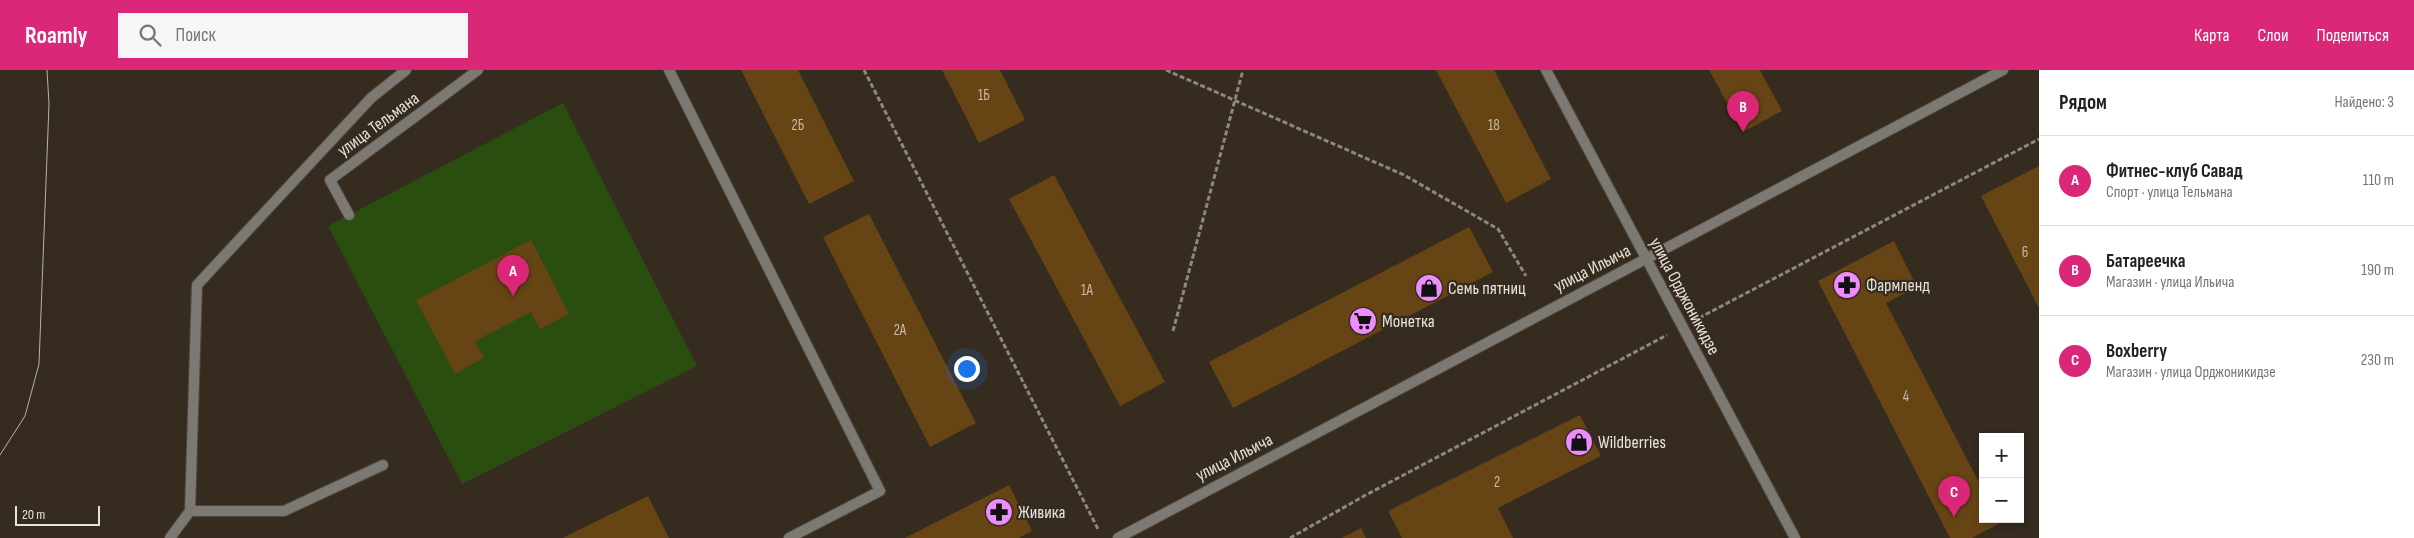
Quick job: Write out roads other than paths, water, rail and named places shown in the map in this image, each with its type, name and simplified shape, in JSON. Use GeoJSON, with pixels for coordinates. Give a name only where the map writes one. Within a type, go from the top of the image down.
{"type":"FeatureCollection","features":[{"type":"Feature","properties":{"kind":"street"},"geometry":{"type":"LineString","coordinates":[[170,538],[190,511],[197,285],[371,98],[406,70]]}},
{"type":"Feature","properties":{"kind":"street","name":"улица Тельмана"},"geometry":{"type":"LineString","coordinates":[[349,215],[330,180],[478,70]]}},
{"type":"Feature","properties":{"kind":"street"},"geometry":{"type":"LineString","coordinates":[[669,70],[880,491],[789,538]]}},
{"type":"Feature","properties":{"kind":"street","name":"улица Орджоникидзе"},"geometry":{"type":"LineString","coordinates":[[1546,70],[1795,538]]}},
{"type":"Feature","properties":{"kind":"street","name":"улица Ильича"},"geometry":{"type":"LineString","coordinates":[[1118,538],[2003,70]]}},
{"type":"Feature","properties":{"kind":"street"},"geometry":{"type":"LineString","coordinates":[[190,511],[284,511],[383,465]]}},
{"type":"Feature","properties":{"kind":"tram line"},"geometry":{"type":"LineString","coordinates":[[0,455],[25,416],[39,364],[49,104],[47,70]]}},
{"type":"Feature","properties":{"kind":"place","name":"Батареечка"},"geometry":{"type":"Point","coordinates":[1743,132]}},
{"type":"Feature","properties":{"kind":"place","name":"Фармленд"},"geometry":{"type":"Point","coordinates":[1847,285]}},
{"type":"Feature","properties":{"kind":"place","name":"Семь пятниц"},"geometry":{"type":"Point","coordinates":[1429,288]}},
{"type":"Feature","properties":{"kind":"place","name":"Фитнес-клуб Савад"},"geometry":{"type":"Point","coordinates":[513,296]}},
{"type":"Feature","properties":{"kind":"place","name":"Монетка"},"geometry":{"type":"Point","coordinates":[1363,321]}},
{"type":"Feature","properties":{"kind":"place","name":"Wildberries"},"geometry":{"type":"Point","coordinates":[1579,442]}},
{"type":"Feature","properties":{"kind":"place","name":"Живика"},"geometry":{"type":"Point","coordinates":[999,512]}},
{"type":"Feature","properties":{"kind":"place","name":"Boxberry"},"geometry":{"type":"Point","coordinates":[1954,517]}}]}
